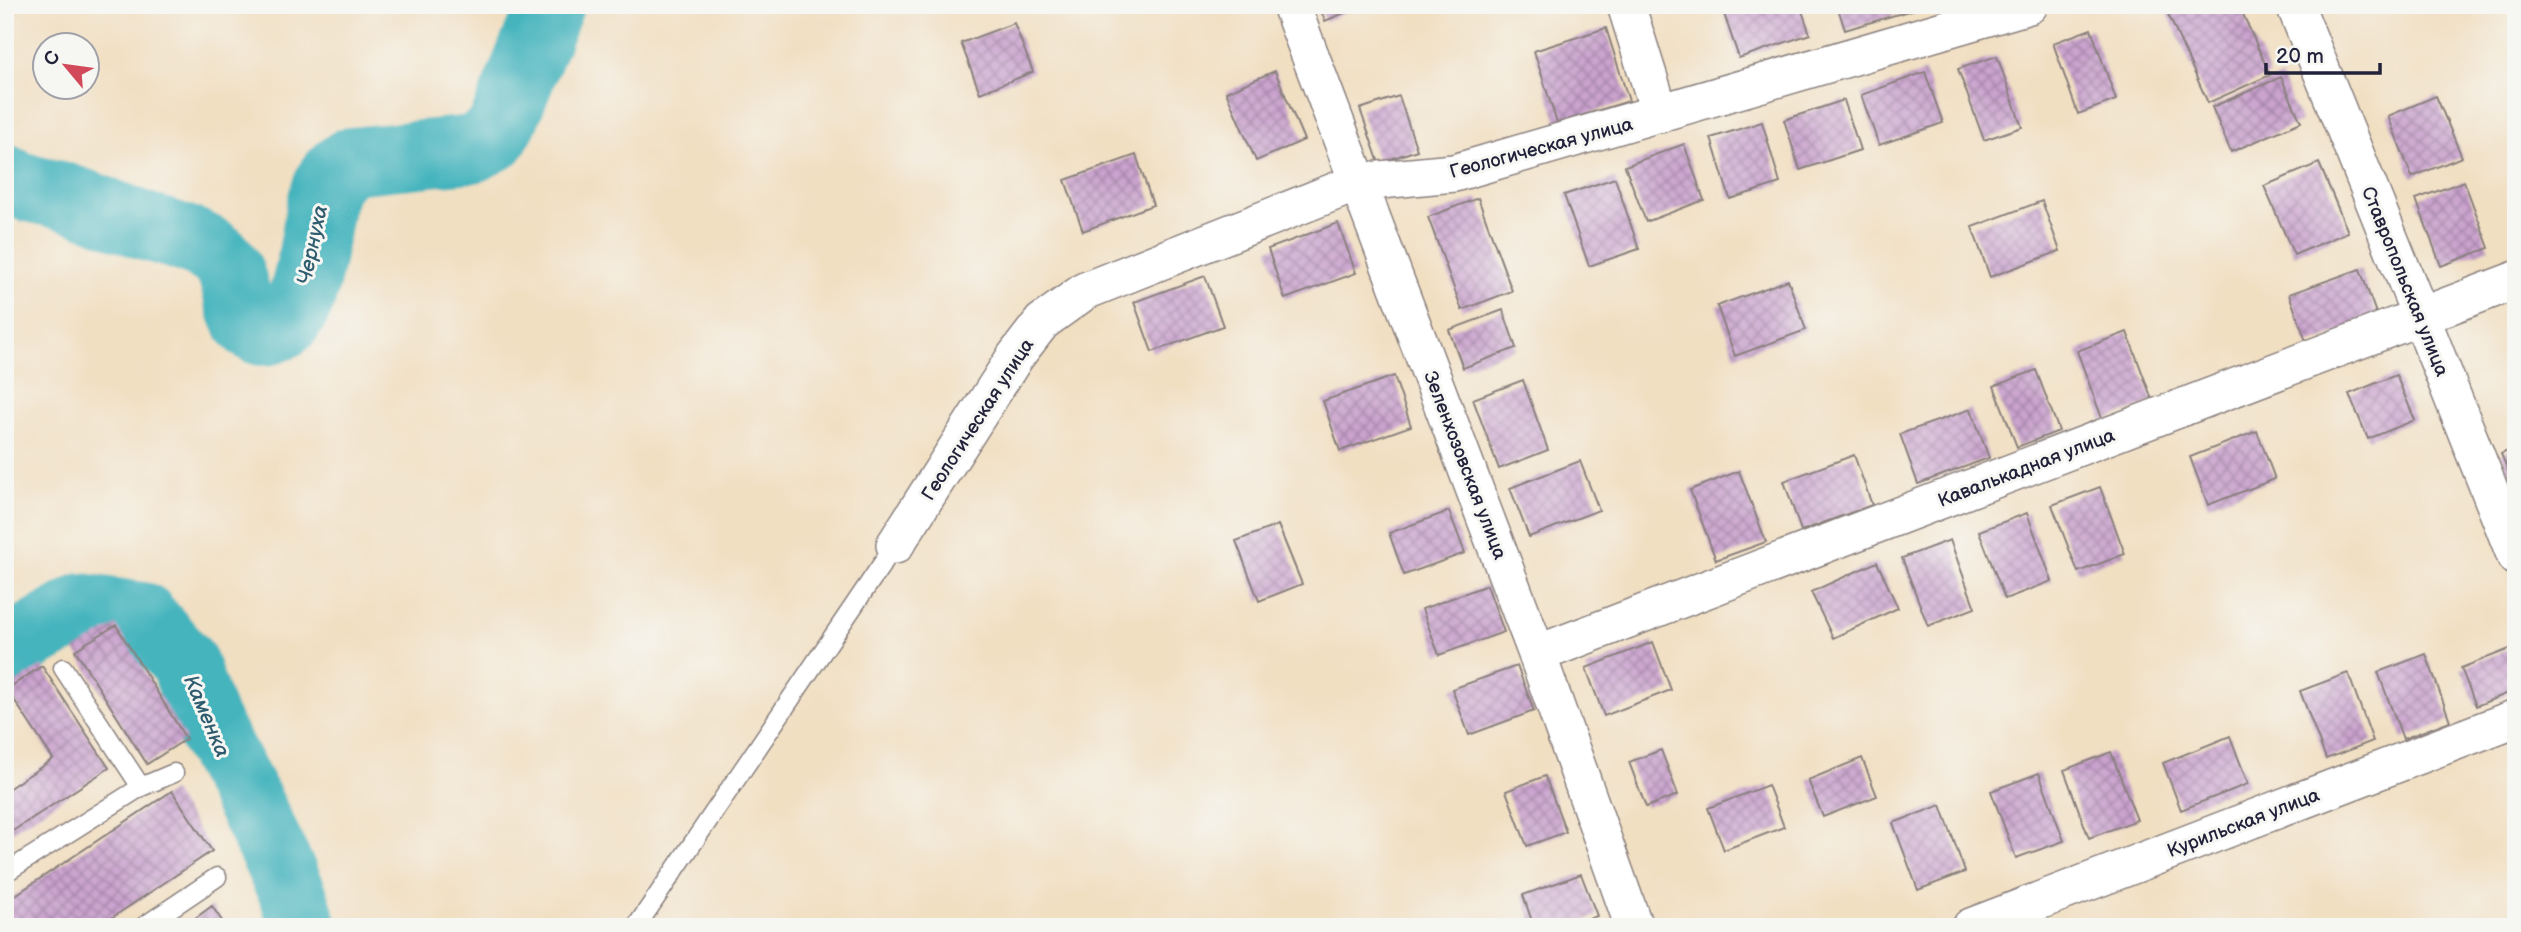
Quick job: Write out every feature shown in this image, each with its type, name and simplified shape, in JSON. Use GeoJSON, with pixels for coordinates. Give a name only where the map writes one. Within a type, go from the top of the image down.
{"type":"FeatureCollection","features":[{"type":"Feature","properties":{"kind":"street","name":"Зеленхозовская улица"},"geometry":{"type":"LineString","coordinates":[[1291,5],[1537,654],[1634,927]]}},
{"type":"Feature","properties":{"kind":"street"},"geometry":{"type":"LineString","coordinates":[[1626,5],[1660,114]]}},
{"type":"Feature","properties":{"kind":"street","name":"Геологическая улица"},"geometry":{"type":"LineString","coordinates":[[895,545],[1015,357],[1042,322],[1085,291],[1359,182],[1454,173],[2029,5]]}},
{"type":"Feature","properties":{"kind":"street","name":"Ставропольская улица"},"geometry":{"type":"LineString","coordinates":[[2295,5],[2516,557]]}},
{"type":"Feature","properties":{"kind":"street","name":"Кавалькадная улица"},"geometry":{"type":"LineString","coordinates":[[1537,654],[2516,280]]}},
{"type":"Feature","properties":{"kind":"street","name":"Курильская улица"},"geometry":{"type":"LineString","coordinates":[[1971,927],[2516,718]]}},
{"type":"Feature","properties":{"kind":"lane"},"geometry":{"type":"LineString","coordinates":[[636,927],[895,545]]}},
{"type":"Feature","properties":{"kind":"lane"},"geometry":{"type":"LineString","coordinates":[[63,668],[141,787]]}},
{"type":"Feature","properties":{"kind":"lane"},"geometry":{"type":"LineString","coordinates":[[5,873],[141,787],[174,773]]}},
{"type":"Feature","properties":{"kind":"lane"},"geometry":{"type":"LineString","coordinates":[[143,927],[217,877]]}},
{"type":"Feature","properties":{"kind":"building"},"geometry":{"type":"Polygon","coordinates":[[[1319,5],[1364,5],[1325,21],[1319,5]]]}},
{"type":"Feature","properties":{"kind":"building"},"geometry":{"type":"Polygon","coordinates":[[[1729,5],[1800,5],[1810,34],[1739,58],[1722,8],[1729,5]]]}},
{"type":"Feature","properties":{"kind":"building"},"geometry":{"type":"Polygon","coordinates":[[[1837,5],[1925,5],[1925,6],[1845,30],[1837,5]]]}},
{"type":"Feature","properties":{"kind":"building"},"geometry":{"type":"Polygon","coordinates":[[[2188,5],[2239,5],[2270,75],[2208,103],[2168,14],[2188,5]]]}},
{"type":"Feature","properties":{"kind":"building"},"geometry":{"type":"Polygon","coordinates":[[[1014,23],[1033,72],[980,93],[961,43],[1014,23]]]}},
{"type":"Feature","properties":{"kind":"building"},"geometry":{"type":"Polygon","coordinates":[[[1606,28],[1629,101],[1557,123],[1534,51],[1606,28]]]}},
{"type":"Feature","properties":{"kind":"building"},"geometry":{"type":"Polygon","coordinates":[[[2091,29],[2116,100],[2078,114],[2053,43],[2091,29]]]}},
{"type":"Feature","properties":{"kind":"building"},"geometry":{"type":"Polygon","coordinates":[[[1997,56],[2022,127],[1984,140],[1958,69],[1997,56]]]}},
{"type":"Feature","properties":{"kind":"building"},"geometry":{"type":"Polygon","coordinates":[[[1275,71],[1304,140],[1256,161],[1226,92],[1275,71]]]}},
{"type":"Feature","properties":{"kind":"building"},"geometry":{"type":"Polygon","coordinates":[[[1925,72],[1943,123],[1879,145],[1861,95],[1925,72]]]}},
{"type":"Feature","properties":{"kind":"building"},"geometry":{"type":"Polygon","coordinates":[[[2281,77],[2301,122],[2231,152],[2212,107],[2281,77]]]}},
{"type":"Feature","properties":{"kind":"building"},"geometry":{"type":"Polygon","coordinates":[[[1399,96],[1417,150],[1379,163],[1360,109],[1399,96]]]}},
{"type":"Feature","properties":{"kind":"building"},"geometry":{"type":"Polygon","coordinates":[[[2436,96],[2462,157],[2412,177],[2388,116],[2436,96]]]}},
{"type":"Feature","properties":{"kind":"building"},"geometry":{"type":"Polygon","coordinates":[[[1844,100],[1860,150],[1800,170],[1784,120],[1844,100]]]}},
{"type":"Feature","properties":{"kind":"building"},"geometry":{"type":"Polygon","coordinates":[[[1762,122],[1780,183],[1730,199],[1711,138],[1762,122]]]}},
{"type":"Feature","properties":{"kind":"building"},"geometry":{"type":"Polygon","coordinates":[[[1684,144],[1704,200],[1646,222],[1625,166],[1684,144]]]}},
{"type":"Feature","properties":{"kind":"building"},"geometry":{"type":"Polygon","coordinates":[[[1136,155],[1153,205],[1083,231],[1065,180],[1136,155]]]}},
{"type":"Feature","properties":{"kind":"building"},"geometry":{"type":"Polygon","coordinates":[[[2319,163],[2348,232],[2294,255],[2264,186],[2319,163]]]}},
{"type":"Feature","properties":{"kind":"building"},"geometry":{"type":"Polygon","coordinates":[[[1615,178],[1639,249],[1589,266],[1564,195],[1615,178]]]}},
{"type":"Feature","properties":{"kind":"building"},"geometry":{"type":"Polygon","coordinates":[[[2464,181],[2489,248],[2441,266],[2416,199],[2464,181]]]}},
{"type":"Feature","properties":{"kind":"building"},"geometry":{"type":"Polygon","coordinates":[[[1478,198],[1512,291],[1462,310],[1428,217],[1478,198]]]}},
{"type":"Feature","properties":{"kind":"building"},"geometry":{"type":"Polygon","coordinates":[[[2042,201],[2060,251],[1990,277],[1972,227],[2042,201]]]}},
{"type":"Feature","properties":{"kind":"building"},"geometry":{"type":"Polygon","coordinates":[[[1338,223],[1356,273],[1285,299],[1268,249],[1338,223]]]}},
{"type":"Feature","properties":{"kind":"building"},"geometry":{"type":"Polygon","coordinates":[[[2360,269],[2378,319],[2307,344],[2289,294],[2360,269]]]}},
{"type":"Feature","properties":{"kind":"building"},"geometry":{"type":"Polygon","coordinates":[[[1205,276],[1223,326],[1152,352],[1134,302],[1205,276]]]}},
{"type":"Feature","properties":{"kind":"building"},"geometry":{"type":"Polygon","coordinates":[[[1788,280],[1806,330],[1735,356],[1717,306],[1788,280]]]}},
{"type":"Feature","properties":{"kind":"building"},"geometry":{"type":"Polygon","coordinates":[[[1503,310],[1516,348],[1463,368],[1449,330],[1503,310]]]}},
{"type":"Feature","properties":{"kind":"building"},"geometry":{"type":"Polygon","coordinates":[[[2127,332],[2153,402],[2103,421],[2077,351],[2127,332]]]}},
{"type":"Feature","properties":{"kind":"building"},"geometry":{"type":"Polygon","coordinates":[[[2036,370],[2059,431],[2017,447],[1994,386],[2036,370]]]}},
{"type":"Feature","properties":{"kind":"building"},"geometry":{"type":"Polygon","coordinates":[[[2396,375],[2415,420],[2368,439],[2349,394],[2396,375]]]}},
{"type":"Feature","properties":{"kind":"building"},"geometry":{"type":"Polygon","coordinates":[[[1394,376],[1411,426],[1340,451],[1323,401],[1394,376]]]}},
{"type":"Feature","properties":{"kind":"building"},"geometry":{"type":"Polygon","coordinates":[[[1523,380],[1548,450],[1499,469],[1473,399],[1523,380]]]}},
{"type":"Feature","properties":{"kind":"building"},"geometry":{"type":"Polygon","coordinates":[[[1971,409],[1989,458],[1918,484],[1900,434],[1971,409]]]}},
{"type":"Feature","properties":{"kind":"building"},"geometry":{"type":"Polygon","coordinates":[[[2257,431],[2275,479],[2208,505],[2190,457],[2257,431]]]}},
{"type":"Feature","properties":{"kind":"building"},"geometry":{"type":"Polygon","coordinates":[[[2516,447],[2516,489],[2501,454],[2516,447]]]}},
{"type":"Feature","properties":{"kind":"building"},"geometry":{"type":"Polygon","coordinates":[[[1854,455],[1872,505],[1801,531],[1784,481],[1854,455]]]}},
{"type":"Feature","properties":{"kind":"building"},"geometry":{"type":"Polygon","coordinates":[[[1580,461],[1599,510],[1529,537],[1510,488],[1580,461]]]}},
{"type":"Feature","properties":{"kind":"building"},"geometry":{"type":"Polygon","coordinates":[[[1739,471],[1766,542],[1716,560],[1690,490],[1739,471]]]}},
{"type":"Feature","properties":{"kind":"building"},"geometry":{"type":"Polygon","coordinates":[[[2100,487],[2125,554],[2078,572],[2052,505],[2100,487]]]}},
{"type":"Feature","properties":{"kind":"building"},"geometry":{"type":"Polygon","coordinates":[[[1449,511],[1465,553],[1404,575],[1389,533],[1449,511]]]}},
{"type":"Feature","properties":{"kind":"building"},"geometry":{"type":"Polygon","coordinates":[[[2027,513],[2052,581],[2005,599],[1979,531],[2027,513]]]}},
{"type":"Feature","properties":{"kind":"building"},"geometry":{"type":"Polygon","coordinates":[[[1278,525],[1302,584],[1259,601],[1236,541],[1278,525]]]}},
{"type":"Feature","properties":{"kind":"building"},"geometry":{"type":"Polygon","coordinates":[[[1950,540],[1975,608],[1928,626],[1902,558],[1950,540]]]}},
{"type":"Feature","properties":{"kind":"building"},"geometry":{"type":"Polygon","coordinates":[[[1877,562],[1898,608],[1833,638],[1811,592],[1877,562]]]}},
{"type":"Feature","properties":{"kind":"building"},"geometry":{"type":"Polygon","coordinates":[[[1487,585],[1504,632],[1439,655],[1422,609],[1487,585]]]}},
{"type":"Feature","properties":{"kind":"building"},"geometry":{"type":"Polygon","coordinates":[[[116,625],[186,739],[147,764],[75,650],[116,625]]]}},
{"type":"Feature","properties":{"kind":"building"},"geometry":{"type":"Polygon","coordinates":[[[1653,642],[1671,690],[1604,716],[1586,668],[1653,642]]]}},
{"type":"Feature","properties":{"kind":"building"},"geometry":{"type":"Polygon","coordinates":[[[2512,648],[2516,658],[2516,690],[2476,706],[2461,668],[2512,648]]]}},
{"type":"Feature","properties":{"kind":"building"},"geometry":{"type":"Polygon","coordinates":[[[2426,654],[2450,721],[2403,739],[2378,672],[2426,654]]]}},
{"type":"Feature","properties":{"kind":"building"},"geometry":{"type":"Polygon","coordinates":[[[42,666],[109,768],[5,836],[5,791],[53,759],[7,689],[42,666]]]}},
{"type":"Feature","properties":{"kind":"building"},"geometry":{"type":"Polygon","coordinates":[[[1517,666],[1534,711],[1469,735],[1452,689],[1517,666]]]}},
{"type":"Feature","properties":{"kind":"building"},"geometry":{"type":"Polygon","coordinates":[[[2348,673],[2373,741],[2326,759],[2300,691],[2348,673]]]}},
{"type":"Feature","properties":{"kind":"building"},"geometry":{"type":"Polygon","coordinates":[[[2230,736],[2248,784],[2181,810],[2163,763],[2230,736]]]}},
{"type":"Feature","properties":{"kind":"building"},"geometry":{"type":"Polygon","coordinates":[[[1661,750],[1678,795],[1646,807],[1629,762],[1661,750]]]}},
{"type":"Feature","properties":{"kind":"building"},"geometry":{"type":"Polygon","coordinates":[[[2111,752],[2137,820],[2089,838],[2064,770],[2111,752]]]}},
{"type":"Feature","properties":{"kind":"building"},"geometry":{"type":"Polygon","coordinates":[[[1862,758],[1877,796],[1823,817],[1808,780],[1862,758]]]}},
{"type":"Feature","properties":{"kind":"building"},"geometry":{"type":"Polygon","coordinates":[[[2039,773],[2064,841],[2016,858],[1991,791],[2039,773]]]}},
{"type":"Feature","properties":{"kind":"building"},"geometry":{"type":"Polygon","coordinates":[[[1545,776],[1566,832],[1527,846],[1506,791],[1545,776]]]}},
{"type":"Feature","properties":{"kind":"building"},"geometry":{"type":"Polygon","coordinates":[[[1768,785],[1784,827],[1724,850],[1708,808],[1768,785]]]}},
{"type":"Feature","properties":{"kind":"building"},"geometry":{"type":"Polygon","coordinates":[[[172,791],[212,851],[98,927],[5,927],[5,902],[172,791]]]}},
{"type":"Feature","properties":{"kind":"building"},"geometry":{"type":"Polygon","coordinates":[[[1941,805],[1965,872],[1918,890],[1893,823],[1941,805]]]}},
{"type":"Feature","properties":{"kind":"building"},"geometry":{"type":"Polygon","coordinates":[[[1581,874],[1597,916],[1566,927],[1534,927],[1523,895],[1581,874]]]}},
{"type":"Feature","properties":{"kind":"building"},"geometry":{"type":"Polygon","coordinates":[[[212,906],[226,927],[183,927],[212,906]]]}},
{"type":"Feature","properties":{"kind":"waterway","name":"Чернуха"},"geometry":{"type":"LineString","coordinates":[[5,177],[25,187],[60,195],[203,246],[225,264],[249,324],[261,332],[276,329],[288,321],[297,307],[309,268],[320,207],[334,174],[350,161],[472,149],[494,138],[504,120],[550,5]]}},
{"type":"Feature","properties":{"kind":"waterway","name":"Каменка"},"geometry":{"type":"LineString","coordinates":[[5,659],[19,644],[83,607],[143,616],[184,663],[204,719],[249,802],[293,894],[304,927]]}}]}
